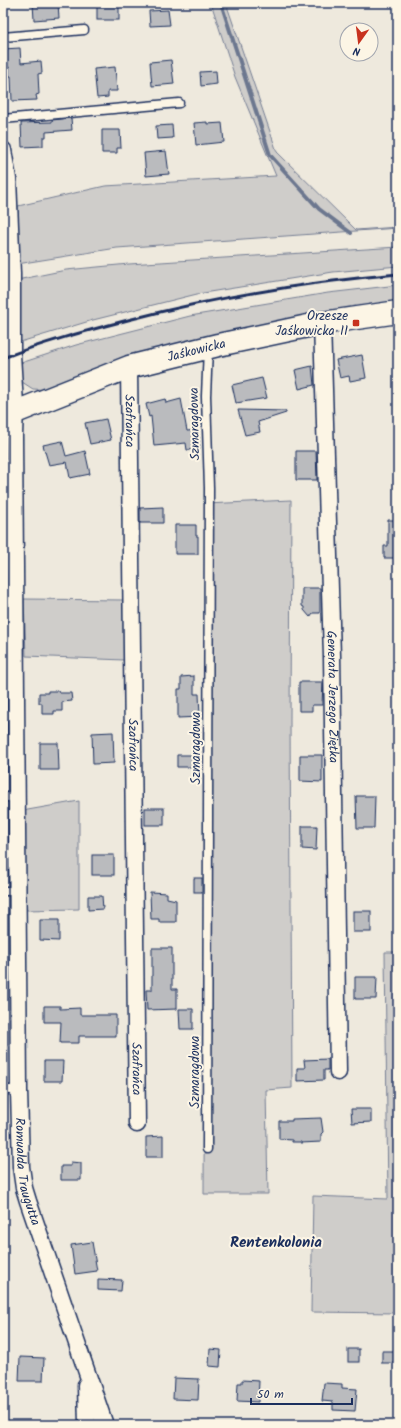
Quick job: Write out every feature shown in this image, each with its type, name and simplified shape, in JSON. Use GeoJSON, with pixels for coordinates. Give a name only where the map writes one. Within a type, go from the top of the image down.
{"type":"FeatureCollection","features":[{"type":"Feature","properties":{"kind":"street","name":"Romualda Traugutta"},"geometry":{"type":"LineString","coordinates":[[3,150],[8,187],[12,274],[12,354],[15,405],[9,415],[11,1090],[24,1188],[105,1425]]}},
{"type":"Feature","properties":{"kind":"street","name":"Jaśkowicka"},"geometry":{"type":"LineString","coordinates":[[9,415],[129,367],[208,347],[322,322],[398,312]]}},
{"type":"Feature","properties":{"kind":"street","name":"Generała Jerzego Ziętka"},"geometry":{"type":"LineString","coordinates":[[322,322],[332,656],[338,1072]]}},
{"type":"Feature","properties":{"kind":"street","name":"Szafrańca"},"geometry":{"type":"LineString","coordinates":[[129,367],[137,1124]]}},
{"type":"Feature","properties":{"kind":"street","name":"Romualda Traugutta"},"geometry":{"type":"LineString","coordinates":[[85,1369],[87,1425]]}},
{"type":"Feature","properties":{"kind":"lane"},"geometry":{"type":"LineString","coordinates":[[3,37],[84,30]]}},
{"type":"Feature","properties":{"kind":"lane"},"geometry":{"type":"LineString","coordinates":[[3,119],[180,103]]}},
{"type":"Feature","properties":{"kind":"lane","name":"Szmaragdowa"},"geometry":{"type":"LineString","coordinates":[[207,1149],[209,488],[206,396],[208,347]]}},
{"type":"Feature","properties":{"kind":"shaded area"},"geometry":{"type":"Polygon","coordinates":[[[211,3],[226,3],[277,152],[356,230],[398,228],[117,248],[17,264],[18,206],[105,186],[276,176],[235,77],[211,3]]]}},
{"type":"Feature","properties":{"kind":"shaded area"},"geometry":{"type":"Polygon","coordinates":[[[398,247],[398,266],[333,272],[197,294],[93,320],[17,343],[17,280],[66,270],[129,264],[398,247]]]}},
{"type":"Feature","properties":{"kind":"shaded area"},"geometry":{"type":"Polygon","coordinates":[[[398,285],[398,306],[54,390],[33,389],[22,382],[18,364],[76,345],[190,316],[328,293],[398,285]]]}},
{"type":"Feature","properties":{"kind":"shaded area"},"geometry":{"type":"Polygon","coordinates":[[[291,500],[290,720],[292,1088],[266,1090],[268,1194],[204,1194],[206,504],[291,500]]]}},
{"type":"Feature","properties":{"kind":"shaded area"},"geometry":{"type":"Polygon","coordinates":[[[24,599],[125,600],[124,660],[26,656],[24,599]]]}},
{"type":"Feature","properties":{"kind":"shaded area"},"geometry":{"type":"Polygon","coordinates":[[[79,801],[79,909],[24,910],[22,811],[79,801]]]}},
{"type":"Feature","properties":{"kind":"shaded area"},"geometry":{"type":"Polygon","coordinates":[[[385,952],[398,952],[398,1313],[311,1312],[313,1196],[388,1199],[385,952]]]}},
{"type":"Feature","properties":{"kind":"building"},"geometry":{"type":"Polygon","coordinates":[[[33,3],[58,3],[59,18],[34,20],[33,3]]]}},
{"type":"Feature","properties":{"kind":"building"},"geometry":{"type":"Polygon","coordinates":[[[97,3],[119,3],[119,20],[97,20],[97,3]]]}},
{"type":"Feature","properties":{"kind":"building"},"geometry":{"type":"Polygon","coordinates":[[[168,10],[170,25],[150,26],[149,11],[168,10]]]}},
{"type":"Feature","properties":{"kind":"building"},"geometry":{"type":"Polygon","coordinates":[[[20,48],[21,63],[41,61],[42,73],[38,74],[39,94],[36,95],[37,100],[12,101],[11,76],[9,76],[9,67],[3,68],[3,49],[20,48]]]}},
{"type":"Feature","properties":{"kind":"building"},"geometry":{"type":"Polygon","coordinates":[[[171,60],[174,84],[152,86],[150,62],[171,60]]]}},
{"type":"Feature","properties":{"kind":"building"},"geometry":{"type":"Polygon","coordinates":[[[115,67],[117,91],[108,91],[108,97],[97,98],[94,69],[115,67]]]}},
{"type":"Feature","properties":{"kind":"building"},"geometry":{"type":"Polygon","coordinates":[[[216,71],[217,84],[201,86],[200,72],[216,71]]]}},
{"type":"Feature","properties":{"kind":"building"},"geometry":{"type":"Polygon","coordinates":[[[71,118],[72,130],[46,132],[46,137],[43,137],[43,146],[22,147],[21,123],[52,122],[52,120],[71,118]]]}},
{"type":"Feature","properties":{"kind":"building"},"geometry":{"type":"Polygon","coordinates":[[[207,122],[207,124],[222,123],[224,142],[196,145],[194,123],[207,122]]]}},
{"type":"Feature","properties":{"kind":"building"},"geometry":{"type":"Polygon","coordinates":[[[172,125],[173,138],[157,139],[156,126],[172,125]]]}},
{"type":"Feature","properties":{"kind":"building"},"geometry":{"type":"Polygon","coordinates":[[[102,130],[120,130],[121,148],[117,148],[117,153],[102,153],[102,130]]]}},
{"type":"Feature","properties":{"kind":"building"},"geometry":{"type":"Polygon","coordinates":[[[166,151],[169,174],[146,176],[144,153],[166,151]]]}},
{"type":"Feature","properties":{"kind":"building"},"geometry":{"type":"Polygon","coordinates":[[[362,355],[366,378],[350,381],[349,376],[340,378],[336,360],[362,355]]]}},
{"type":"Feature","properties":{"kind":"building"},"geometry":{"type":"Polygon","coordinates":[[[312,366],[314,385],[299,389],[295,370],[312,366]]]}},
{"type":"Feature","properties":{"kind":"building"},"geometry":{"type":"Polygon","coordinates":[[[262,378],[267,398],[236,403],[232,385],[262,378]]]}},
{"type":"Feature","properties":{"kind":"building"},"geometry":{"type":"Polygon","coordinates":[[[165,399],[166,403],[181,399],[187,431],[198,430],[200,449],[187,450],[186,443],[154,446],[151,416],[149,417],[146,404],[165,399]]]}},
{"type":"Feature","properties":{"kind":"building"},"geometry":{"type":"Polygon","coordinates":[[[238,410],[286,411],[286,413],[258,422],[260,432],[245,435],[238,410]]]}},
{"type":"Feature","properties":{"kind":"building"},"geometry":{"type":"Polygon","coordinates":[[[106,419],[111,440],[90,444],[85,423],[106,419]]]}},
{"type":"Feature","properties":{"kind":"building"},"geometry":{"type":"Polygon","coordinates":[[[62,441],[66,456],[85,451],[90,474],[70,478],[67,462],[49,465],[43,445],[62,441]]]}},
{"type":"Feature","properties":{"kind":"building"},"geometry":{"type":"Polygon","coordinates":[[[296,451],[316,451],[317,480],[296,480],[296,451]]]}},
{"type":"Feature","properties":{"kind":"building"},"geometry":{"type":"Polygon","coordinates":[[[163,507],[163,523],[140,523],[140,508],[163,507]]]}},
{"type":"Feature","properties":{"kind":"building"},"geometry":{"type":"Polygon","coordinates":[[[388,520],[398,520],[398,558],[384,558],[384,546],[388,546],[388,520]]]}},
{"type":"Feature","properties":{"kind":"building"},"geometry":{"type":"Polygon","coordinates":[[[175,525],[196,525],[196,536],[198,536],[198,554],[175,554],[175,525]]]}},
{"type":"Feature","properties":{"kind":"building"},"geometry":{"type":"Polygon","coordinates":[[[302,588],[320,588],[320,613],[313,613],[310,617],[304,610],[304,607],[302,606],[302,588]]]}},
{"type":"Feature","properties":{"kind":"building"},"geometry":{"type":"Polygon","coordinates":[[[194,676],[194,694],[199,694],[200,717],[178,718],[178,689],[181,689],[181,677],[194,676]]]}},
{"type":"Feature","properties":{"kind":"building"},"geometry":{"type":"Polygon","coordinates":[[[299,682],[323,682],[322,705],[312,705],[312,711],[299,711],[299,682]]]}},
{"type":"Feature","properties":{"kind":"building"},"geometry":{"type":"Polygon","coordinates":[[[48,691],[71,693],[72,701],[62,702],[62,711],[54,711],[54,714],[42,714],[42,703],[39,703],[39,693],[48,693],[48,691]]]}},
{"type":"Feature","properties":{"kind":"building"},"geometry":{"type":"Polygon","coordinates":[[[113,732],[114,763],[93,764],[92,733],[113,732]]]}},
{"type":"Feature","properties":{"kind":"building"},"geometry":{"type":"Polygon","coordinates":[[[40,743],[58,743],[59,770],[40,770],[40,743]]]}},
{"type":"Feature","properties":{"kind":"building"},"geometry":{"type":"Polygon","coordinates":[[[177,755],[198,755],[197,767],[177,767],[177,755]]]}},
{"type":"Feature","properties":{"kind":"building"},"geometry":{"type":"Polygon","coordinates":[[[300,755],[322,755],[322,782],[300,781],[300,755]]]}},
{"type":"Feature","properties":{"kind":"building"},"geometry":{"type":"Polygon","coordinates":[[[356,796],[375,796],[374,828],[357,828],[356,796]]]}},
{"type":"Feature","properties":{"kind":"building"},"geometry":{"type":"Polygon","coordinates":[[[145,808],[164,808],[164,825],[145,825],[145,808]]]}},
{"type":"Feature","properties":{"kind":"building"},"geometry":{"type":"Polygon","coordinates":[[[302,826],[317,826],[316,850],[302,849],[302,826]]]}},
{"type":"Feature","properties":{"kind":"building"},"geometry":{"type":"Polygon","coordinates":[[[92,855],[114,855],[114,875],[92,875],[92,855]]]}},
{"type":"Feature","properties":{"kind":"building"},"geometry":{"type":"Polygon","coordinates":[[[194,878],[202,878],[202,892],[194,892],[194,878]]]}},
{"type":"Feature","properties":{"kind":"building"},"geometry":{"type":"Polygon","coordinates":[[[150,892],[167,893],[167,898],[176,900],[176,922],[159,922],[159,919],[151,919],[150,892]]]}},
{"type":"Feature","properties":{"kind":"building"},"geometry":{"type":"Polygon","coordinates":[[[88,896],[102,896],[103,909],[88,910],[88,896]]]}},
{"type":"Feature","properties":{"kind":"building"},"geometry":{"type":"Polygon","coordinates":[[[353,911],[371,911],[371,932],[353,932],[353,911]]]}},
{"type":"Feature","properties":{"kind":"building"},"geometry":{"type":"Polygon","coordinates":[[[40,920],[59,920],[59,941],[40,940],[40,920]]]}},
{"type":"Feature","properties":{"kind":"building"},"geometry":{"type":"Polygon","coordinates":[[[152,948],[172,948],[172,989],[177,989],[177,1009],[147,1010],[146,990],[152,990],[152,948]]]}},
{"type":"Feature","properties":{"kind":"building"},"geometry":{"type":"Polygon","coordinates":[[[355,977],[377,977],[376,999],[355,999],[355,977]]]}},
{"type":"Feature","properties":{"kind":"building"},"geometry":{"type":"Polygon","coordinates":[[[44,1006],[60,1006],[60,1009],[80,1008],[80,1015],[116,1015],[116,1036],[79,1036],[79,1043],[60,1043],[61,1022],[44,1022],[44,1006]]]}},
{"type":"Feature","properties":{"kind":"building"},"geometry":{"type":"Polygon","coordinates":[[[179,1009],[193,1009],[193,1029],[180,1029],[179,1009]]]}},
{"type":"Feature","properties":{"kind":"building"},"geometry":{"type":"Polygon","coordinates":[[[328,1059],[328,1070],[324,1070],[324,1080],[297,1081],[297,1068],[305,1068],[304,1060],[328,1059]]]}},
{"type":"Feature","properties":{"kind":"building"},"geometry":{"type":"Polygon","coordinates":[[[44,1061],[63,1061],[62,1081],[44,1081],[44,1061]]]}},
{"type":"Feature","properties":{"kind":"building"},"geometry":{"type":"Polygon","coordinates":[[[351,1109],[371,1109],[371,1122],[352,1123],[351,1109]]]}},
{"type":"Feature","properties":{"kind":"building"},"geometry":{"type":"Polygon","coordinates":[[[321,1118],[323,1132],[321,1134],[321,1142],[301,1143],[292,1142],[292,1140],[279,1139],[279,1121],[321,1118]]]}},
{"type":"Feature","properties":{"kind":"building"},"geometry":{"type":"Polygon","coordinates":[[[163,1136],[163,1157],[146,1157],[146,1137],[163,1136]]]}},
{"type":"Feature","properties":{"kind":"building"},"geometry":{"type":"Polygon","coordinates":[[[71,1162],[81,1163],[81,1180],[61,1180],[61,1166],[71,1166],[71,1162]]]}},
{"type":"Feature","properties":{"kind":"building"},"geometry":{"type":"Polygon","coordinates":[[[92,1242],[97,1271],[75,1274],[71,1245],[92,1242]]]}},
{"type":"Feature","properties":{"kind":"building"},"geometry":{"type":"Polygon","coordinates":[[[98,1279],[122,1280],[121,1291],[98,1290],[98,1279]]]}},
{"type":"Feature","properties":{"kind":"building"},"geometry":{"type":"Polygon","coordinates":[[[210,1349],[221,1350],[220,1367],[209,1366],[210,1349]]]}},
{"type":"Feature","properties":{"kind":"building"},"geometry":{"type":"Polygon","coordinates":[[[348,1349],[359,1349],[359,1362],[348,1362],[348,1349]]]}},
{"type":"Feature","properties":{"kind":"building"},"geometry":{"type":"Polygon","coordinates":[[[382,1351],[396,1351],[396,1363],[382,1363],[382,1351]]]}},
{"type":"Feature","properties":{"kind":"building"},"geometry":{"type":"Polygon","coordinates":[[[20,1357],[44,1358],[43,1381],[19,1381],[20,1357]]]}},
{"type":"Feature","properties":{"kind":"building"},"geometry":{"type":"Polygon","coordinates":[[[174,1378],[199,1379],[198,1400],[173,1399],[174,1378]]]}},
{"type":"Feature","properties":{"kind":"building"},"geometry":{"type":"Polygon","coordinates":[[[242,1380],[259,1381],[258,1402],[237,1401],[238,1383],[242,1383],[242,1380]]]}},
{"type":"Feature","properties":{"kind":"building"},"geometry":{"type":"Polygon","coordinates":[[[324,1383],[342,1384],[342,1388],[357,1389],[355,1411],[333,1410],[333,1402],[322,1401],[324,1383]]]}},
{"type":"Feature","properties":{"kind":"waterway"},"geometry":{"type":"LineString","coordinates":[[221,3],[270,155],[319,209],[351,233]]}},
{"type":"Feature","properties":{"kind":"railway"},"geometry":{"type":"LineString","coordinates":[[3,358],[81,333],[195,304],[262,291],[330,281],[398,274]]}},
{"type":"Feature","properties":{"kind":"place","name":"Orzesze Jaśkowicka II"},"geometry":{"type":"Point","coordinates":[356,323]}},
{"type":"Feature","properties":{"kind":"district","name":"Rentenkolonia"},"geometry":{"type":"Point","coordinates":[276,1243]}}]}
